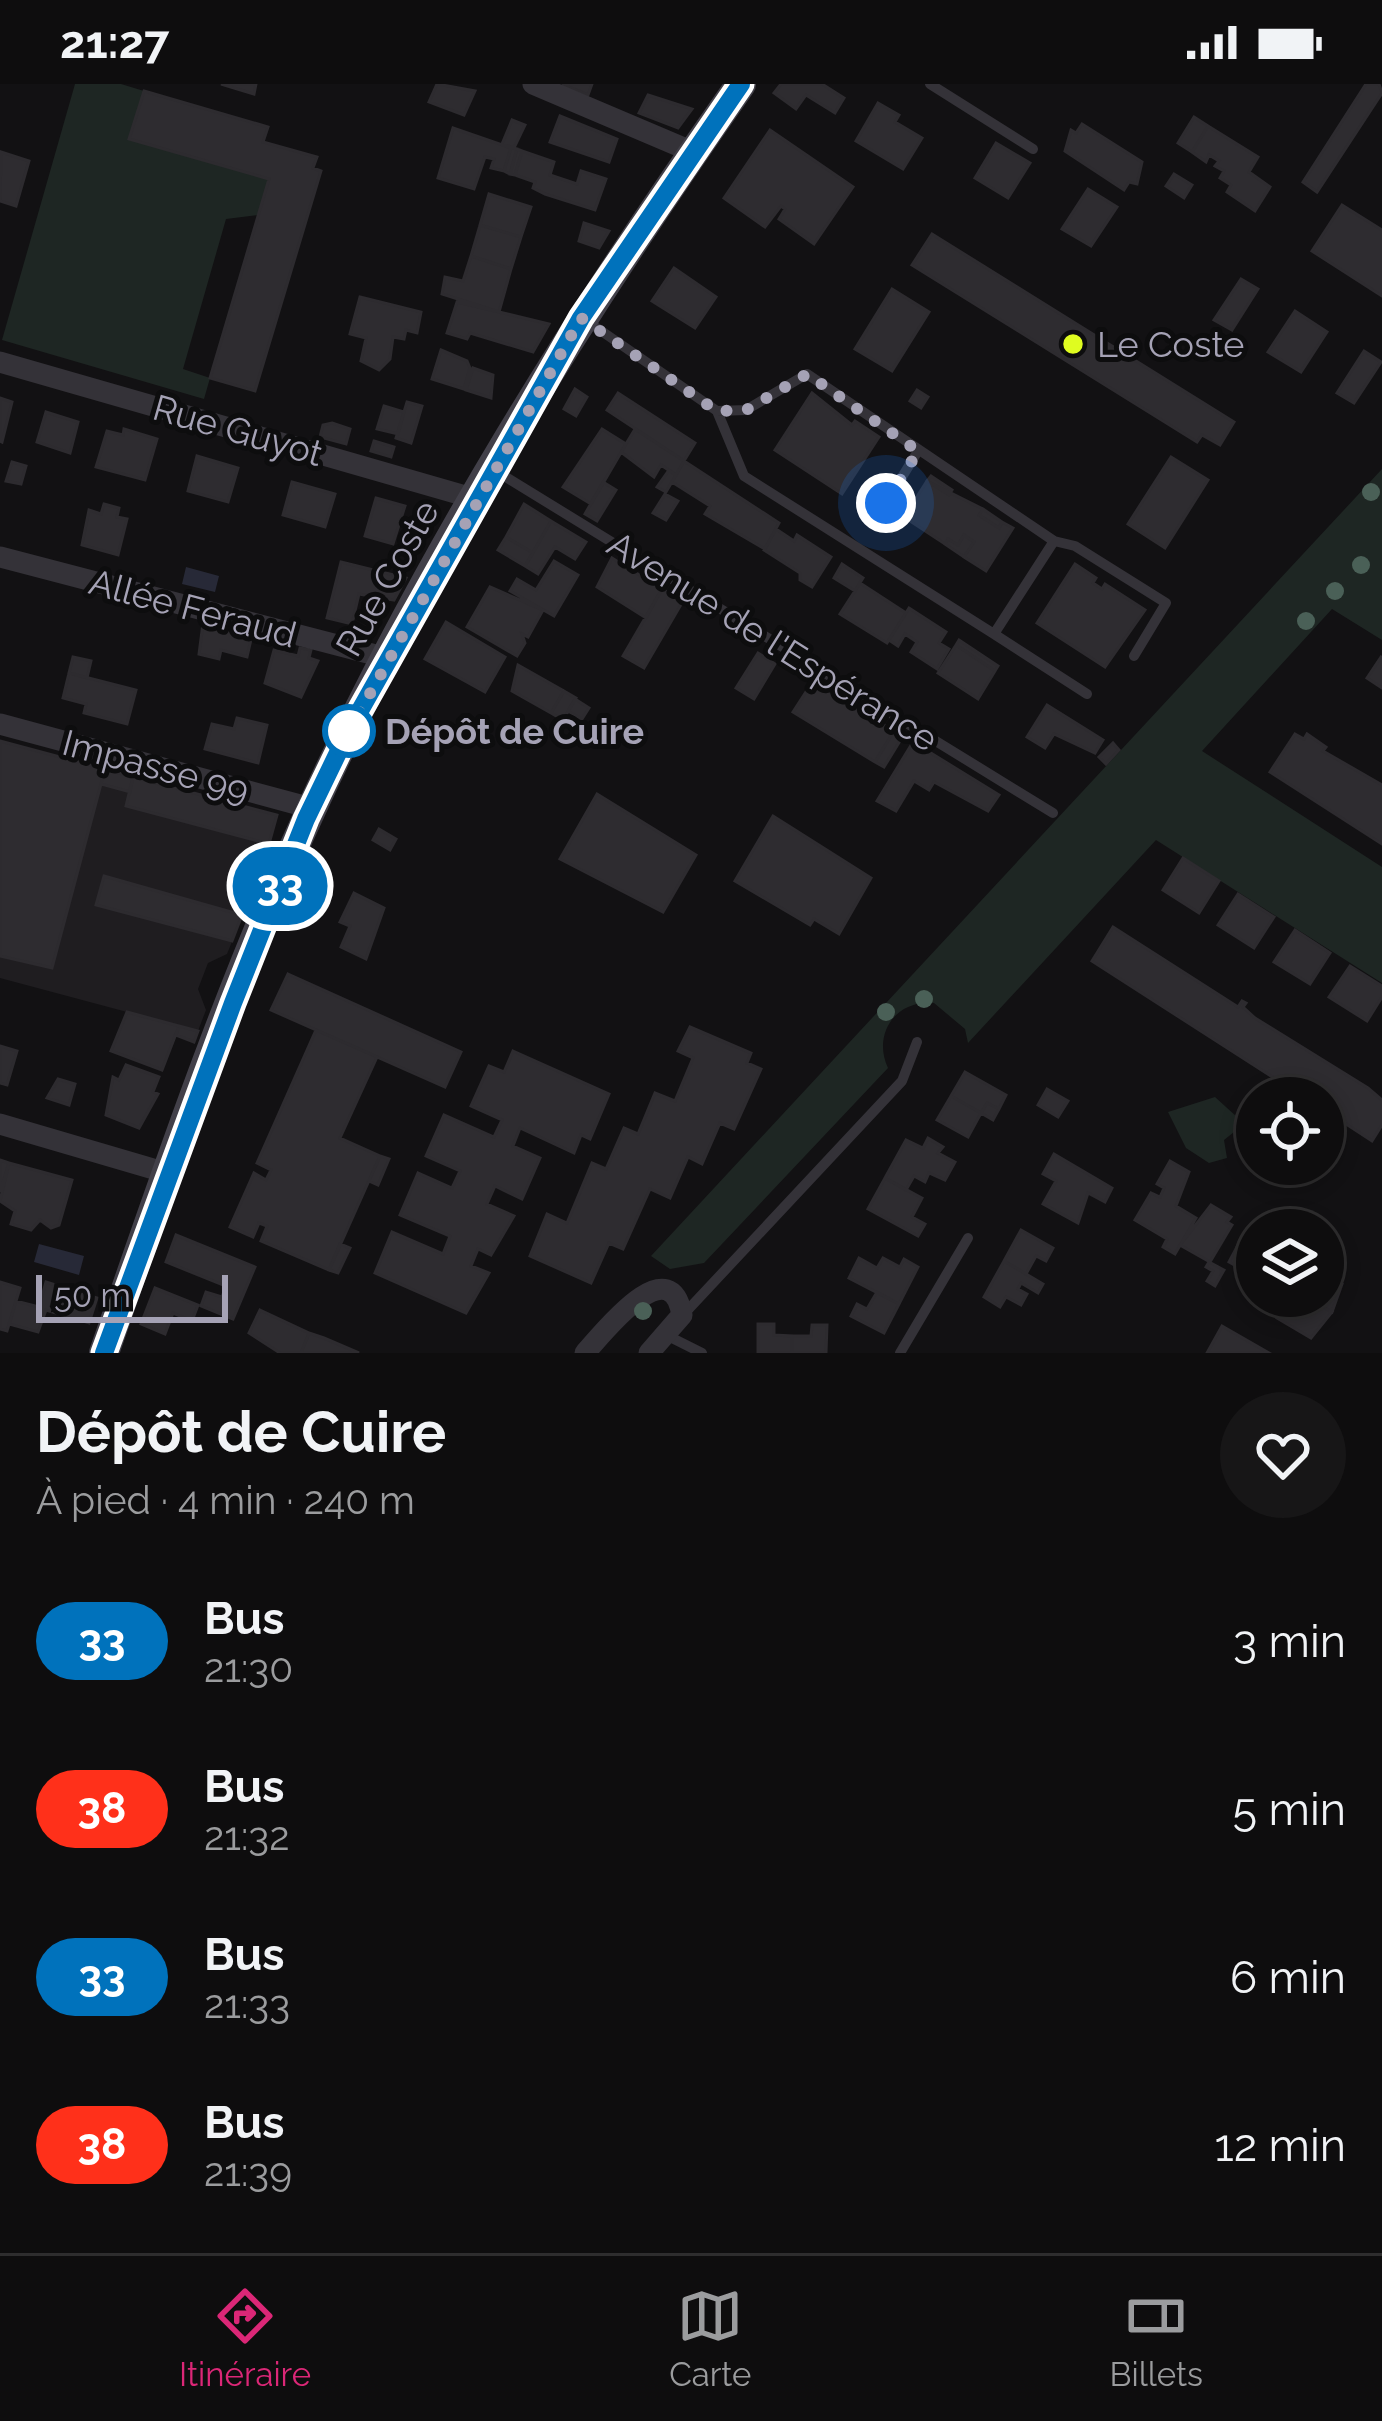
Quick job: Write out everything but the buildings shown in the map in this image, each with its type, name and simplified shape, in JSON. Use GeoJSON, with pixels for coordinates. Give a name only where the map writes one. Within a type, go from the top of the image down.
{"type":"FeatureCollection","features":[{"type":"Feature","properties":{"kind":"main road","name":"Rue Coste"},"geometry":{"type":"LineString","coordinates":[[104,1353],[166,1173],[311,808],[387,658],[581,318],[741,84]]}},
{"type":"Feature","properties":{"kind":"street"},"geometry":{"type":"LineString","coordinates":[[533,84],[693,152]]}},
{"type":"Feature","properties":{"kind":"street","name":"Rue Guyot"},"geometry":{"type":"LineString","coordinates":[[0,362],[476,499]]}},
{"type":"Feature","properties":{"kind":"street","name":"Allée Feraud"},"geometry":{"type":"LineString","coordinates":[[0,557],[387,658]]}},
{"type":"Feature","properties":{"kind":"street","name":"Impasse 99"},"geometry":{"type":"LineString","coordinates":[[0,724],[311,808]]}},
{"type":"Feature","properties":{"kind":"street"},"geometry":{"type":"LineString","coordinates":[[0,1124],[166,1173]]}},
{"type":"Feature","properties":{"kind":"street"},"geometry":{"type":"LineString","coordinates":[[585,1353],[637,1298],[654,1290],[680,1300],[682,1315],[649,1353]]}},
{"type":"Feature","properties":{"kind":"lane"},"geometry":{"type":"LineString","coordinates":[[930,84],[1033,149]]}},
{"type":"Feature","properties":{"kind":"lane"},"geometry":{"type":"LineString","coordinates":[[581,318],[717,411],[744,476],[1087,694]]}},
{"type":"Feature","properties":{"kind":"lane"},"geometry":{"type":"LineString","coordinates":[[717,411],[746,410],[807,374],[1054,541],[1075,546],[1166,603],[1134,656]]}},
{"type":"Feature","properties":{"kind":"lane"},"geometry":{"type":"LineString","coordinates":[[886,503],[918,451]]}},
{"type":"Feature","properties":{"kind":"lane","name":"Avenue de l'Espérance"},"geometry":{"type":"LineString","coordinates":[[493,469],[1053,813]]}},
{"type":"Feature","properties":{"kind":"lane"},"geometry":{"type":"LineString","coordinates":[[994,634],[1054,541]]}},
{"type":"Feature","properties":{"kind":"lane"},"geometry":{"type":"LineString","coordinates":[[682,1315],[902,1081],[917,1042]]}},
{"type":"Feature","properties":{"kind":"lane"},"geometry":{"type":"LineString","coordinates":[[900,1353],[968,1238]]}},
{"type":"Feature","properties":{"kind":"lane"},"geometry":{"type":"LineString","coordinates":[[666,1335],[702,1353]]}},
{"type":"Feature","properties":{"kind":"shaded area"},"geometry":{"type":"Polygon","coordinates":[[[75,84],[121,84],[144,91],[130,140],[269,179],[259,215],[226,219],[183,369],[210,378],[204,399],[2,340],[75,84]]]}},
{"type":"Feature","properties":{"kind":"shaded area"},"geometry":{"type":"Polygon","coordinates":[[[1382,469],[1382,640],[1332,609],[1202,751],[1382,867],[1382,983],[1156,840],[968,1043],[965,1029],[934,1003],[920,1003],[899,1013],[883,1043],[888,1068],[704,1263],[670,1269],[651,1256],[1382,469]]]}},
{"type":"Feature","properties":{"kind":"shaded area"},"geometry":{"type":"Polygon","coordinates":[[[0,741],[277,815],[267,849],[249,857],[236,892],[246,907],[227,954],[208,963],[198,989],[206,1010],[198,1031],[0,978],[0,741]]]}},
{"type":"Feature","properties":{"kind":"shaded area"},"geometry":{"type":"Polygon","coordinates":[[[1215,1097],[1236,1116],[1236,1130],[1224,1140],[1227,1158],[1209,1163],[1186,1148],[1168,1112],[1215,1097]]]}},
{"type":"Feature","properties":{"kind":"water"},"geometry":{"type":"Polygon","coordinates":[[[186,567],[219,576],[215,592],[182,584],[186,567]]]}},
{"type":"Feature","properties":{"kind":"water"},"geometry":{"type":"Polygon","coordinates":[[[39,1244],[84,1256],[79,1275],[34,1262],[39,1244]]]}},
{"type":"Feature","properties":{"kind":"bus line","name":"33"},"geometry":{"type":"LineString","coordinates":[[104,1353],[166,1173],[306,819],[349,730],[581,318],[741,84]]}},
{"type":"Feature","properties":{"kind":"place","name":"Le Coste"},"geometry":{"type":"Point","coordinates":[1073,344]}},
{"type":"Feature","properties":{"kind":"place","name":"Dépôt de Cuire"},"geometry":{"type":"Point","coordinates":[349,731]}},
{"type":"Feature","properties":{"kind":"route"},"geometry":{"type":"LineString","coordinates":[[349,731],[581,318],[717,411],[746,410],[807,374],[918,451],[886,503]]}}]}
